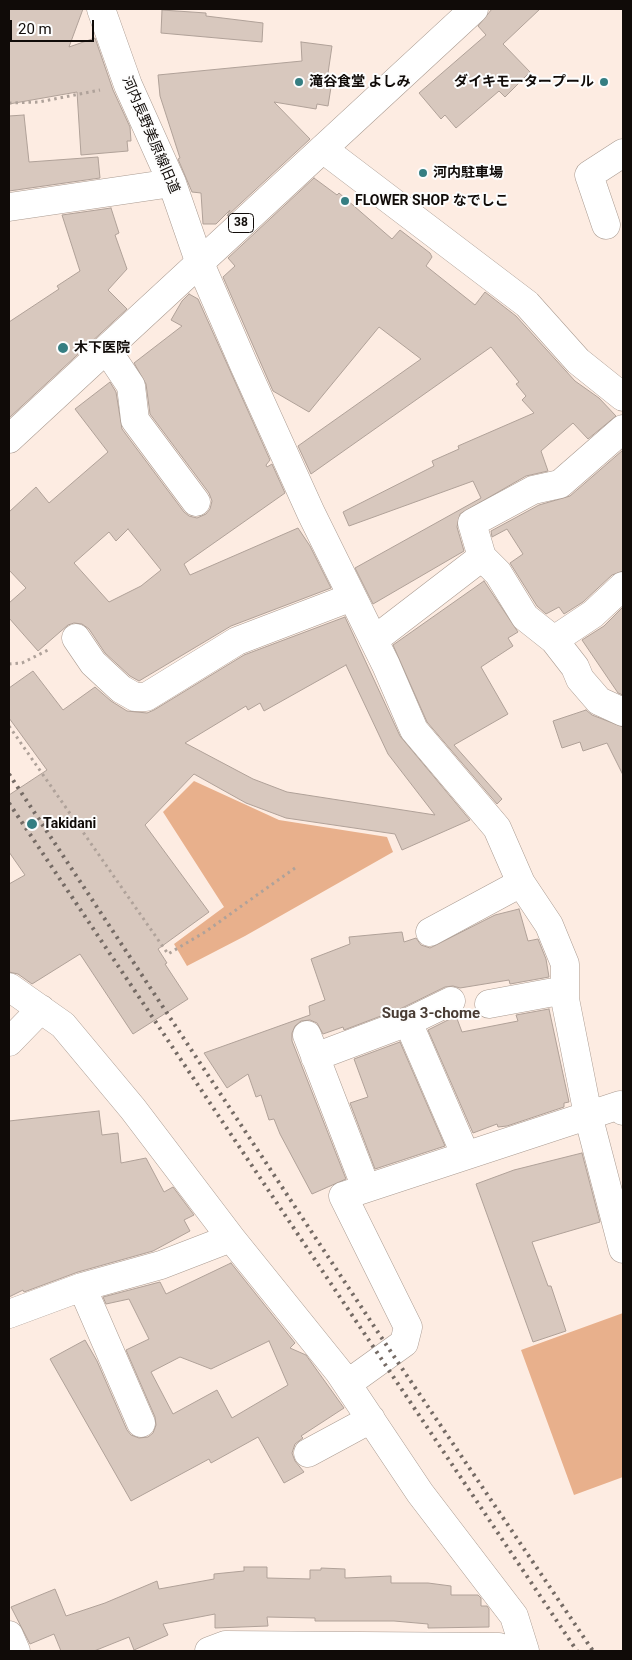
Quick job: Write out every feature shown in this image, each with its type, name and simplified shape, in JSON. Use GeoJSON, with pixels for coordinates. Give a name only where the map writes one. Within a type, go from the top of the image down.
{"type":"FeatureCollection","features":[{"type":"Feature","properties":{"kind":"street","name":"河内長野美原線旧道"},"geometry":{"type":"LineString","coordinates":[[101,9],[128,85],[172,183],[199,261],[307,504],[374,640],[414,730],[497,828],[521,884],[549,925],[565,964],[565,990],[588,1115],[623,1249]]}},
{"type":"Feature","properties":{"kind":"street","name":"38"},"geometry":{"type":"LineString","coordinates":[[9,439],[107,350],[199,261],[324,148],[362,120],[474,9]]}},
{"type":"Feature","properties":{"kind":"street"},"geometry":{"type":"LineString","coordinates":[[324,148],[527,304],[578,361],[623,397]]}},
{"type":"Feature","properties":{"kind":"street"},"geometry":{"type":"LineString","coordinates":[[606,225],[589,175],[623,153]]}},
{"type":"Feature","properties":{"kind":"street"},"geometry":{"type":"LineString","coordinates":[[9,207],[172,183]]}},
{"type":"Feature","properties":{"kind":"street"},"geometry":{"type":"LineString","coordinates":[[107,350],[131,386],[135,420],[196,502]]}},
{"type":"Feature","properties":{"kind":"street"},"geometry":{"type":"LineString","coordinates":[[623,429],[560,484],[533,490],[472,523],[482,557],[498,573],[525,618],[554,640],[575,667],[580,679],[598,700],[623,712]]}},
{"type":"Feature","properties":{"kind":"street"},"geometry":{"type":"LineString","coordinates":[[374,640],[482,557]]}},
{"type":"Feature","properties":{"kind":"street"},"geometry":{"type":"LineString","coordinates":[[554,640],[593,614],[623,586]]}},
{"type":"Feature","properties":{"kind":"street"},"geometry":{"type":"LineString","coordinates":[[76,638],[93,663],[121,689],[134,697],[146,697],[237,641],[352,597]]}},
{"type":"Feature","properties":{"kind":"street"},"geometry":{"type":"LineString","coordinates":[[430,932],[521,884]]}},
{"type":"Feature","properties":{"kind":"street"},"geometry":{"type":"LineString","coordinates":[[9,987],[63,1025],[121,1094],[231,1238],[347,1384],[420,1493],[514,1616],[526,1651]]}},
{"type":"Feature","properties":{"kind":"street"},"geometry":{"type":"LineString","coordinates":[[489,1004],[565,990]]}},
{"type":"Feature","properties":{"kind":"street"},"geometry":{"type":"LineString","coordinates":[[366,1188],[311,1046],[408,1022],[451,1001]]}},
{"type":"Feature","properties":{"kind":"street"},"geometry":{"type":"LineString","coordinates":[[9,1042],[41,1010]]}},
{"type":"Feature","properties":{"kind":"street"},"geometry":{"type":"LineString","coordinates":[[408,1022],[466,1154]]}},
{"type":"Feature","properties":{"kind":"street"},"geometry":{"type":"LineString","coordinates":[[347,1384],[404,1343],[408,1327],[343,1196],[466,1154],[620,1105],[623,1111]]}},
{"type":"Feature","properties":{"kind":"street"},"geometry":{"type":"LineString","coordinates":[[10,1311],[82,1286],[161,1265],[231,1238]]}},
{"type":"Feature","properties":{"kind":"street"},"geometry":{"type":"LineString","coordinates":[[82,1286],[141,1423]]}},
{"type":"Feature","properties":{"kind":"street"},"geometry":{"type":"LineString","coordinates":[[308,1453],[371,1420]]}},
{"type":"Feature","properties":{"kind":"street"},"geometry":{"type":"LineString","coordinates":[[9,1635],[16,1651]]}},
{"type":"Feature","properties":{"kind":"street"},"geometry":{"type":"LineString","coordinates":[[209,1651],[225,1645],[235,1645],[499,1648],[509,1651]]}},
{"type":"Feature","properties":{"kind":"path"},"geometry":{"type":"LineString","coordinates":[[9,103],[39,102],[128,85]]}},
{"type":"Feature","properties":{"kind":"path"},"geometry":{"type":"LineString","coordinates":[[9,664],[22,663],[76,638]]}},
{"type":"Feature","properties":{"kind":"path"},"geometry":{"type":"LineString","coordinates":[[9,726],[168,954],[212,928],[295,868]]}},
{"type":"Feature","properties":{"kind":"shaded area"},"geometry":{"type":"Polygon","coordinates":[[[194,781],[279,820],[387,837],[393,852],[245,936],[187,966],[174,944],[224,907],[163,812],[194,781]]]}},
{"type":"Feature","properties":{"kind":"shaded area"},"geometry":{"type":"Polygon","coordinates":[[[623,1313],[623,1477],[574,1495],[521,1350],[623,1313]]]}},
{"type":"Feature","properties":{"kind":"building"},"geometry":{"type":"Polygon","coordinates":[[[9,9],[83,9],[69,47],[95,38],[113,90],[130,127],[131,141],[127,141],[128,151],[81,155],[77,92],[9,104],[9,9]]]}},
{"type":"Feature","properties":{"kind":"building"},"geometry":{"type":"Polygon","coordinates":[[[492,9],[540,9],[503,44],[530,72],[505,97],[499,91],[456,128],[445,115],[441,119],[419,93],[486,35],[478,26],[492,9]]]}},
{"type":"Feature","properties":{"kind":"building"},"geometry":{"type":"Polygon","coordinates":[[[162,10],[206,13],[206,16],[263,23],[262,42],[161,33],[162,10]]]}},
{"type":"Feature","properties":{"kind":"building"},"geometry":{"type":"Polygon","coordinates":[[[301,42],[332,46],[327,80],[332,81],[328,106],[317,104],[316,109],[274,102],[310,139],[227,216],[230,210],[216,224],[203,224],[201,193],[192,192],[178,159],[180,158],[160,96],[158,75],[302,61],[301,42]]]}},
{"type":"Feature","properties":{"kind":"building"},"geometry":{"type":"Polygon","coordinates":[[[24,115],[29,162],[98,157],[100,178],[9,191],[9,116],[24,115]]]}},
{"type":"Feature","properties":{"kind":"building"},"geometry":{"type":"Polygon","coordinates":[[[314,178],[337,195],[339,193],[392,239],[400,230],[430,253],[432,257],[426,266],[475,305],[485,292],[516,316],[575,381],[599,398],[616,416],[588,439],[573,423],[541,451],[548,471],[526,476],[460,514],[457,527],[464,551],[373,604],[355,568],[481,498],[473,481],[349,526],[343,512],[434,466],[432,461],[459,449],[458,446],[534,413],[522,400],[526,396],[516,384],[519,382],[491,347],[311,474],[298,446],[421,359],[379,327],[309,412],[273,391],[223,277],[235,266],[228,258],[314,178]]]}},
{"type":"Feature","properties":{"kind":"building"},"geometry":{"type":"Polygon","coordinates":[[[111,208],[119,233],[115,235],[127,269],[108,290],[127,309],[9,418],[9,322],[59,289],[57,286],[80,271],[62,215],[111,208]]]}},
{"type":"Feature","properties":{"kind":"building"},"geometry":{"type":"Polygon","coordinates":[[[189,294],[198,299],[270,460],[266,465],[267,467],[272,464],[285,493],[184,564],[190,575],[298,528],[310,546],[331,588],[231,626],[139,681],[130,676],[105,653],[89,629],[82,624],[74,623],[68,625],[38,651],[9,618],[9,603],[26,588],[9,570],[9,512],[36,487],[49,503],[108,452],[75,409],[110,382],[116,392],[122,429],[184,512],[189,516],[197,518],[206,514],[210,509],[212,501],[209,493],[150,414],[146,384],[134,363],[182,326],[171,320],[182,301],[189,294]],[[128,529],[116,541],[109,532],[74,563],[109,602],[141,586],[161,570],[128,529]]]}},
{"type":"Feature","properties":{"kind":"building"},"geometry":{"type":"Polygon","coordinates":[[[623,450],[623,571],[612,575],[583,602],[564,614],[559,607],[546,614],[537,606],[510,563],[523,554],[507,529],[492,537],[491,531],[539,505],[570,496],[623,450]]]}},
{"type":"Feature","properties":{"kind":"building"},"geometry":{"type":"Polygon","coordinates":[[[484,581],[518,632],[508,638],[513,646],[481,667],[508,714],[454,745],[502,799],[497,804],[427,722],[393,645],[484,581]]]}},
{"type":"Feature","properties":{"kind":"building"},"geometry":{"type":"Polygon","coordinates":[[[623,607],[623,695],[618,693],[582,640],[604,626],[623,607]]]}},
{"type":"Feature","properties":{"kind":"building"},"geometry":{"type":"Polygon","coordinates":[[[345,617],[400,736],[470,820],[402,850],[395,834],[286,818],[246,803],[194,774],[145,825],[209,912],[158,949],[167,963],[165,964],[188,999],[133,1034],[80,954],[32,984],[18,974],[9,972],[9,884],[25,875],[9,852],[9,795],[47,770],[9,718],[9,688],[33,671],[63,710],[95,687],[111,701],[127,711],[147,713],[244,655],[345,617]],[[346,665],[264,711],[260,703],[248,710],[246,706],[185,743],[253,779],[287,792],[435,815],[388,754],[346,665]]]}},
{"type":"Feature","properties":{"kind":"building"},"geometry":{"type":"Polygon","coordinates":[[[586,710],[592,715],[623,727],[623,775],[607,743],[583,751],[580,742],[562,748],[553,721],[586,710]]]}},
{"type":"Feature","properties":{"kind":"building"},"geometry":{"type":"Polygon","coordinates":[[[519,909],[528,941],[538,939],[546,959],[549,977],[510,984],[509,980],[460,988],[453,986],[445,987],[402,1008],[344,1030],[343,1027],[323,1034],[317,1023],[310,1020],[301,1021],[295,1026],[292,1033],[292,1041],[346,1179],[312,1194],[274,1119],[269,1120],[261,1095],[256,1097],[248,1074],[227,1088],[204,1053],[310,1015],[309,1006],[325,1000],[311,959],[350,944],[349,937],[402,932],[404,942],[416,938],[421,945],[430,948],[495,915],[519,909]]]}},
{"type":"Feature","properties":{"kind":"building"},"geometry":{"type":"Polygon","coordinates":[[[549,1009],[569,1102],[564,1103],[564,1107],[507,1126],[498,1127],[497,1124],[473,1133],[428,1030],[456,1016],[462,1032],[518,1021],[516,1015],[549,1009]]]}},
{"type":"Feature","properties":{"kind":"building"},"geometry":{"type":"Polygon","coordinates":[[[400,1042],[445,1146],[375,1169],[350,1103],[368,1097],[354,1059],[400,1042]]]}},
{"type":"Feature","properties":{"kind":"building"},"geometry":{"type":"Polygon","coordinates":[[[99,1111],[102,1135],[118,1133],[121,1163],[146,1158],[164,1192],[173,1187],[194,1215],[184,1220],[190,1231],[153,1251],[78,1272],[24,1292],[23,1290],[9,1297],[9,1121],[99,1111]]]}},
{"type":"Feature","properties":{"kind":"building"},"geometry":{"type":"Polygon","coordinates":[[[582,1153],[600,1222],[532,1242],[548,1286],[551,1286],[566,1331],[533,1342],[476,1184],[514,1170],[582,1153]]]}},
{"type":"Feature","properties":{"kind":"building"},"geometry":{"type":"Polygon","coordinates":[[[231,1263],[295,1343],[290,1348],[306,1355],[344,1408],[301,1436],[303,1438],[295,1444],[292,1453],[295,1461],[304,1472],[284,1483],[258,1437],[211,1463],[209,1459],[131,1501],[50,1359],[85,1340],[97,1361],[127,1430],[131,1435],[139,1438],[148,1437],[153,1433],[156,1425],[155,1417],[126,1350],[149,1339],[129,1299],[106,1304],[103,1297],[160,1282],[166,1294],[231,1263]],[[269,1341],[211,1369],[180,1357],[151,1372],[173,1414],[217,1390],[232,1418],[288,1385],[269,1341]]]}},
{"type":"Feature","properties":{"kind":"building"},"geometry":{"type":"Polygon","coordinates":[[[244,1567],[267,1567],[267,1578],[310,1579],[310,1570],[321,1570],[321,1568],[345,1569],[345,1578],[391,1576],[391,1583],[428,1583],[451,1586],[451,1595],[478,1595],[481,1598],[481,1606],[487,1606],[489,1609],[489,1627],[428,1628],[428,1624],[394,1621],[315,1621],[315,1618],[267,1617],[268,1626],[215,1628],[215,1614],[163,1624],[168,1635],[134,1650],[129,1637],[94,1651],[61,1651],[54,1634],[30,1644],[11,1607],[55,1589],[66,1616],[105,1603],[157,1581],[159,1589],[214,1579],[214,1574],[244,1571],[244,1567]]]}},
{"type":"Feature","properties":{"kind":"railway"},"geometry":{"type":"LineString","coordinates":[[9,774],[391,1352],[593,1651]]}},
{"type":"Feature","properties":{"kind":"railway"},"geometry":{"type":"LineString","coordinates":[[9,803],[577,1651]]}},
{"type":"Feature","properties":{"kind":"place","name":"滝谷食堂 よしみ"},"geometry":{"type":"Point","coordinates":[299,82]}},
{"type":"Feature","properties":{"kind":"place","name":"ダイキモータープール"},"geometry":{"type":"Point","coordinates":[604,82]}},
{"type":"Feature","properties":{"kind":"place","name":"河内駐車場"},"geometry":{"type":"Point","coordinates":[423,173]}},
{"type":"Feature","properties":{"kind":"place","name":"FLOWER SHOP なでしこ"},"geometry":{"type":"Point","coordinates":[345,201]}},
{"type":"Feature","properties":{"kind":"place","name":"木下医院"},"geometry":{"type":"Point","coordinates":[63,348]}},
{"type":"Feature","properties":{"kind":"place","name":"Takidani"},"geometry":{"type":"Point","coordinates":[32,824]}},
{"type":"Feature","properties":{"kind":"district","name":"Suga 3-chome"},"geometry":{"type":"Point","coordinates":[431,1014]}}]}
